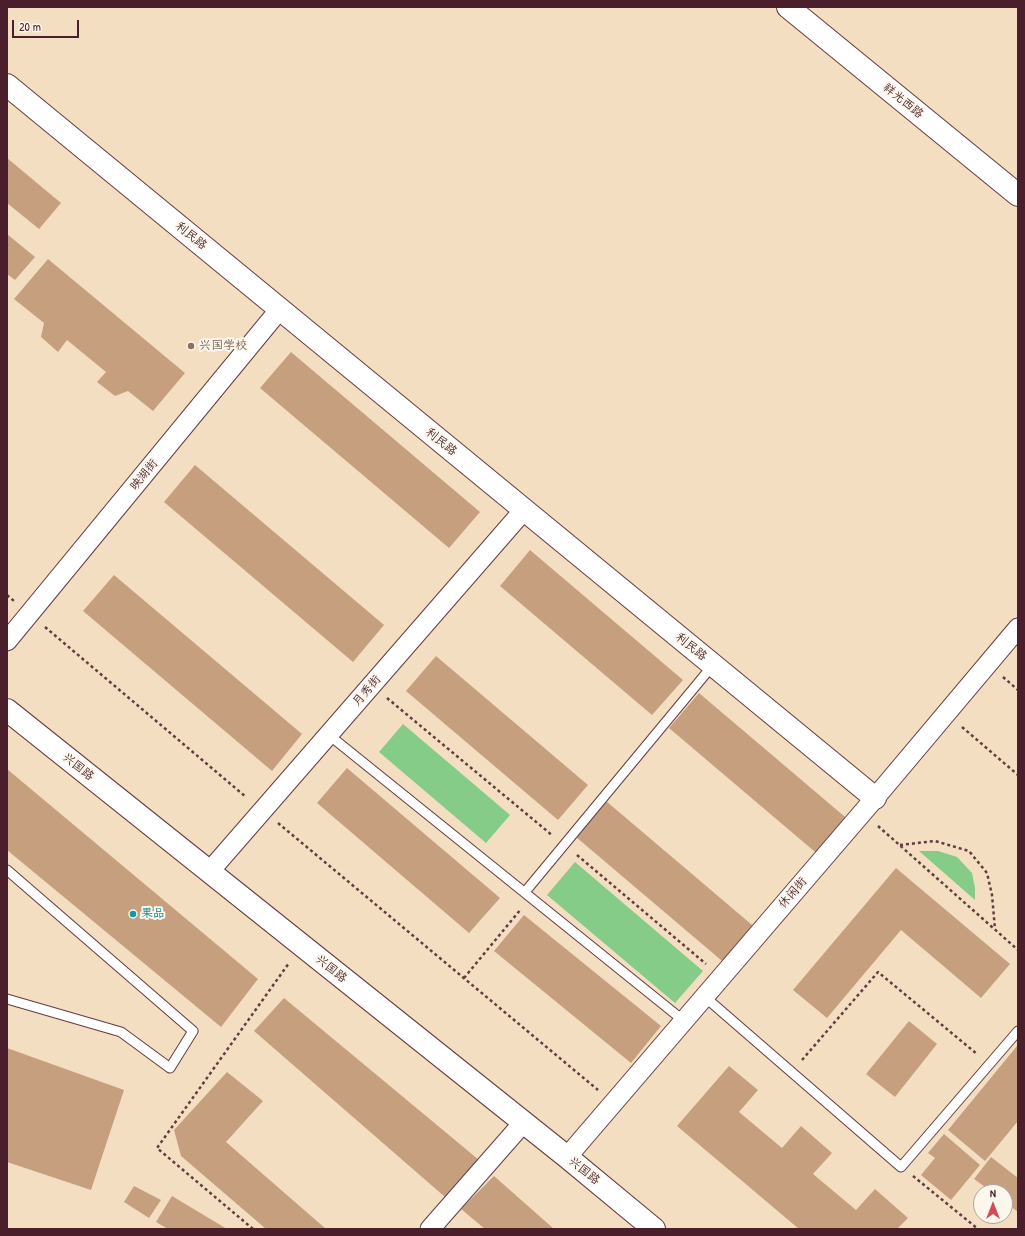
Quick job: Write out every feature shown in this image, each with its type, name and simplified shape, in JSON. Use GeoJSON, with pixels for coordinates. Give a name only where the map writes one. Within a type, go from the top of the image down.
{"type":"FeatureCollection","features":[{"type":"Feature","properties":{"kind":"street","name":"祥光西路"},"geometry":{"type":"LineString","coordinates":[[788,7],[1018,195]]}},
{"type":"Feature","properties":{"kind":"street","name":"利民路"},"geometry":{"type":"LineString","coordinates":[[7,85],[714,665],[869,805]]}},
{"type":"Feature","properties":{"kind":"street","name":"映湖街"},"geometry":{"type":"LineString","coordinates":[[7,641],[280,309]]}},
{"type":"Feature","properties":{"kind":"street","name":"月秀街"},"geometry":{"type":"LineString","coordinates":[[209,872],[524,510]]}},
{"type":"Feature","properties":{"kind":"street","name":"休闲街"},"geometry":{"type":"LineString","coordinates":[[567,1157],[869,805],[1018,628]]}},
{"type":"Feature","properties":{"kind":"street","name":"兴国路"},"geometry":{"type":"LineString","coordinates":[[7,710],[567,1157],[654,1229]]}},
{"type":"Feature","properties":{"kind":"street"},"geometry":{"type":"LineString","coordinates":[[430,1229],[523,1122]]}},
{"type":"Feature","properties":{"kind":"lane"},"geometry":{"type":"LineString","coordinates":[[528,895],[564,845],[714,665]]}},
{"type":"Feature","properties":{"kind":"lane"},"geometry":{"type":"LineString","coordinates":[[329,735],[684,1021]]}},
{"type":"Feature","properties":{"kind":"lane"},"geometry":{"type":"LineString","coordinates":[[7,870],[193,1031],[170,1068],[121,1032],[7,999]]}},
{"type":"Feature","properties":{"kind":"lane"},"geometry":{"type":"LineString","coordinates":[[705,997],[901,1167],[1018,1031]]}},
{"type":"Feature","properties":{"kind":"path"},"geometry":{"type":"LineString","coordinates":[[7,596],[614,1103]]}},
{"type":"Feature","properties":{"kind":"path"},"geometry":{"type":"LineString","coordinates":[[372,685],[722,977]]}},
{"type":"Feature","properties":{"kind":"path"},"geometry":{"type":"LineString","coordinates":[[946,713],[1018,775]]}},
{"type":"Feature","properties":{"kind":"path"},"geometry":{"type":"LineString","coordinates":[[869,805],[899,845],[1018,950]]}},
{"type":"Feature","properties":{"kind":"path"},"geometry":{"type":"LineString","coordinates":[[899,845],[935,841],[969,851],[988,873],[992,894],[995,929]]}},
{"type":"Feature","properties":{"kind":"path"},"geometry":{"type":"LineString","coordinates":[[464,978],[528,895]]}},
{"type":"Feature","properties":{"kind":"path"},"geometry":{"type":"LineString","coordinates":[[253,1229],[157,1148],[302,946]]}},
{"type":"Feature","properties":{"kind":"path"},"geometry":{"type":"LineString","coordinates":[[791,1072],[878,972],[989,1064]]}},
{"type":"Feature","properties":{"kind":"path"},"geometry":{"type":"LineString","coordinates":[[901,1167],[978,1229]]}},
{"type":"Feature","properties":{"kind":"green space"},"geometry":{"type":"Polygon","coordinates":[[[403,724],[510,815],[486,843],[379,752],[403,724]]]}},
{"type":"Feature","properties":{"kind":"green space"},"geometry":{"type":"Polygon","coordinates":[[[919,851],[938,851],[957,857],[972,873],[975,888],[975,900],[919,851]]]}},
{"type":"Feature","properties":{"kind":"green space"},"geometry":{"type":"Polygon","coordinates":[[[575,862],[703,971],[675,1003],[547,895],[575,862]]]}},
{"type":"Feature","properties":{"kind":"building"},"geometry":{"type":"Polygon","coordinates":[[[7,158],[61,203],[39,229],[7,203],[7,158]]]}},
{"type":"Feature","properties":{"kind":"building"},"geometry":{"type":"Polygon","coordinates":[[[7,234],[35,257],[15,280],[7,274],[7,234]]]}},
{"type":"Feature","properties":{"kind":"building"},"geometry":{"type":"Polygon","coordinates":[[[48,259],[185,373],[153,411],[128,391],[115,396],[97,382],[106,372],[67,340],[58,352],[41,337],[44,323],[14,299],[48,259]]]}},
{"type":"Feature","properties":{"kind":"building"},"geometry":{"type":"Polygon","coordinates":[[[291,352],[480,512],[449,548],[260,388],[291,352]]]}},
{"type":"Feature","properties":{"kind":"building"},"geometry":{"type":"Polygon","coordinates":[[[195,465],[384,625],[353,662],[164,502],[195,465]]]}},
{"type":"Feature","properties":{"kind":"building"},"geometry":{"type":"Polygon","coordinates":[[[530,550],[683,680],[652,715],[500,586],[530,550]]]}},
{"type":"Feature","properties":{"kind":"building"},"geometry":{"type":"Polygon","coordinates":[[[114,575],[302,734],[272,771],[83,611],[114,575]]]}},
{"type":"Feature","properties":{"kind":"building"},"geometry":{"type":"Polygon","coordinates":[[[436,656],[588,785],[558,820],[406,691],[436,656]]]}},
{"type":"Feature","properties":{"kind":"building"},"geometry":{"type":"Polygon","coordinates":[[[699,693],[851,822],[821,857],[669,728],[699,693]]]}},
{"type":"Feature","properties":{"kind":"building"},"geometry":{"type":"Polygon","coordinates":[[[347,768],[500,898],[469,933],[317,803],[347,768]]]}},
{"type":"Feature","properties":{"kind":"building","name":"果品"},"geometry":{"type":"Polygon","coordinates":[[[7,769],[258,979],[221,1027],[7,850],[7,769]]]}},
{"type":"Feature","properties":{"kind":"building"},"geometry":{"type":"Polygon","coordinates":[[[606,801],[758,930],[728,966],[576,837],[606,801]]]}},
{"type":"Feature","properties":{"kind":"building"},"geometry":{"type":"Polygon","coordinates":[[[896,868],[1010,964],[981,998],[901,930],[827,1018],[793,990],[896,868]]]}},
{"type":"Feature","properties":{"kind":"building"},"geometry":{"type":"Polygon","coordinates":[[[524,915],[661,1026],[631,1063],[494,951],[524,915]]]}},
{"type":"Feature","properties":{"kind":"building"},"geometry":{"type":"Polygon","coordinates":[[[284,998],[479,1160],[445,1197],[254,1031],[284,998]]]}},
{"type":"Feature","properties":{"kind":"building"},"geometry":{"type":"Polygon","coordinates":[[[909,1021],[937,1044],[895,1097],[866,1074],[909,1021]]]}},
{"type":"Feature","properties":{"kind":"building"},"geometry":{"type":"Polygon","coordinates":[[[1017,1046],[1018,1121],[985,1161],[948,1130],[1017,1046]]]}},
{"type":"Feature","properties":{"kind":"building"},"geometry":{"type":"Polygon","coordinates":[[[7,1048],[124,1090],[91,1190],[7,1162],[7,1048]]]}},
{"type":"Feature","properties":{"kind":"building"},"geometry":{"type":"Polygon","coordinates":[[[729,1066],[758,1090],[739,1112],[782,1148],[801,1126],[832,1153],[813,1174],[856,1210],[875,1189],[908,1218],[897,1229],[799,1229],[677,1126],[729,1066]]]}},
{"type":"Feature","properties":{"kind":"building"},"geometry":{"type":"Polygon","coordinates":[[[227,1072],[263,1101],[226,1142],[326,1229],[266,1229],[181,1156],[174,1130],[227,1072]]]}},
{"type":"Feature","properties":{"kind":"building"},"geometry":{"type":"Polygon","coordinates":[[[944,1134],[980,1165],[951,1200],[921,1175],[935,1158],[928,1153],[944,1134]]]}},
{"type":"Feature","properties":{"kind":"building"},"geometry":{"type":"Polygon","coordinates":[[[991,1157],[1018,1178],[1018,1212],[1013,1208],[1013,1184],[981,1184],[974,1179],[991,1157]]]}},
{"type":"Feature","properties":{"kind":"building"},"geometry":{"type":"Polygon","coordinates":[[[494,1176],[554,1229],[485,1229],[461,1209],[494,1176]]]}},
{"type":"Feature","properties":{"kind":"building"},"geometry":{"type":"Polygon","coordinates":[[[134,1186],[161,1200],[149,1218],[124,1202],[134,1186]]]}},
{"type":"Feature","properties":{"kind":"building"},"geometry":{"type":"Polygon","coordinates":[[[172,1196],[227,1229],[168,1229],[156,1222],[172,1196]]]}},
{"type":"Feature","properties":{"kind":"place","name":"兴国学校"},"geometry":{"type":"Point","coordinates":[191,346]}},
{"type":"Feature","properties":{"kind":"place","name":"果品"},"geometry":{"type":"Point","coordinates":[133,914]}}]}
